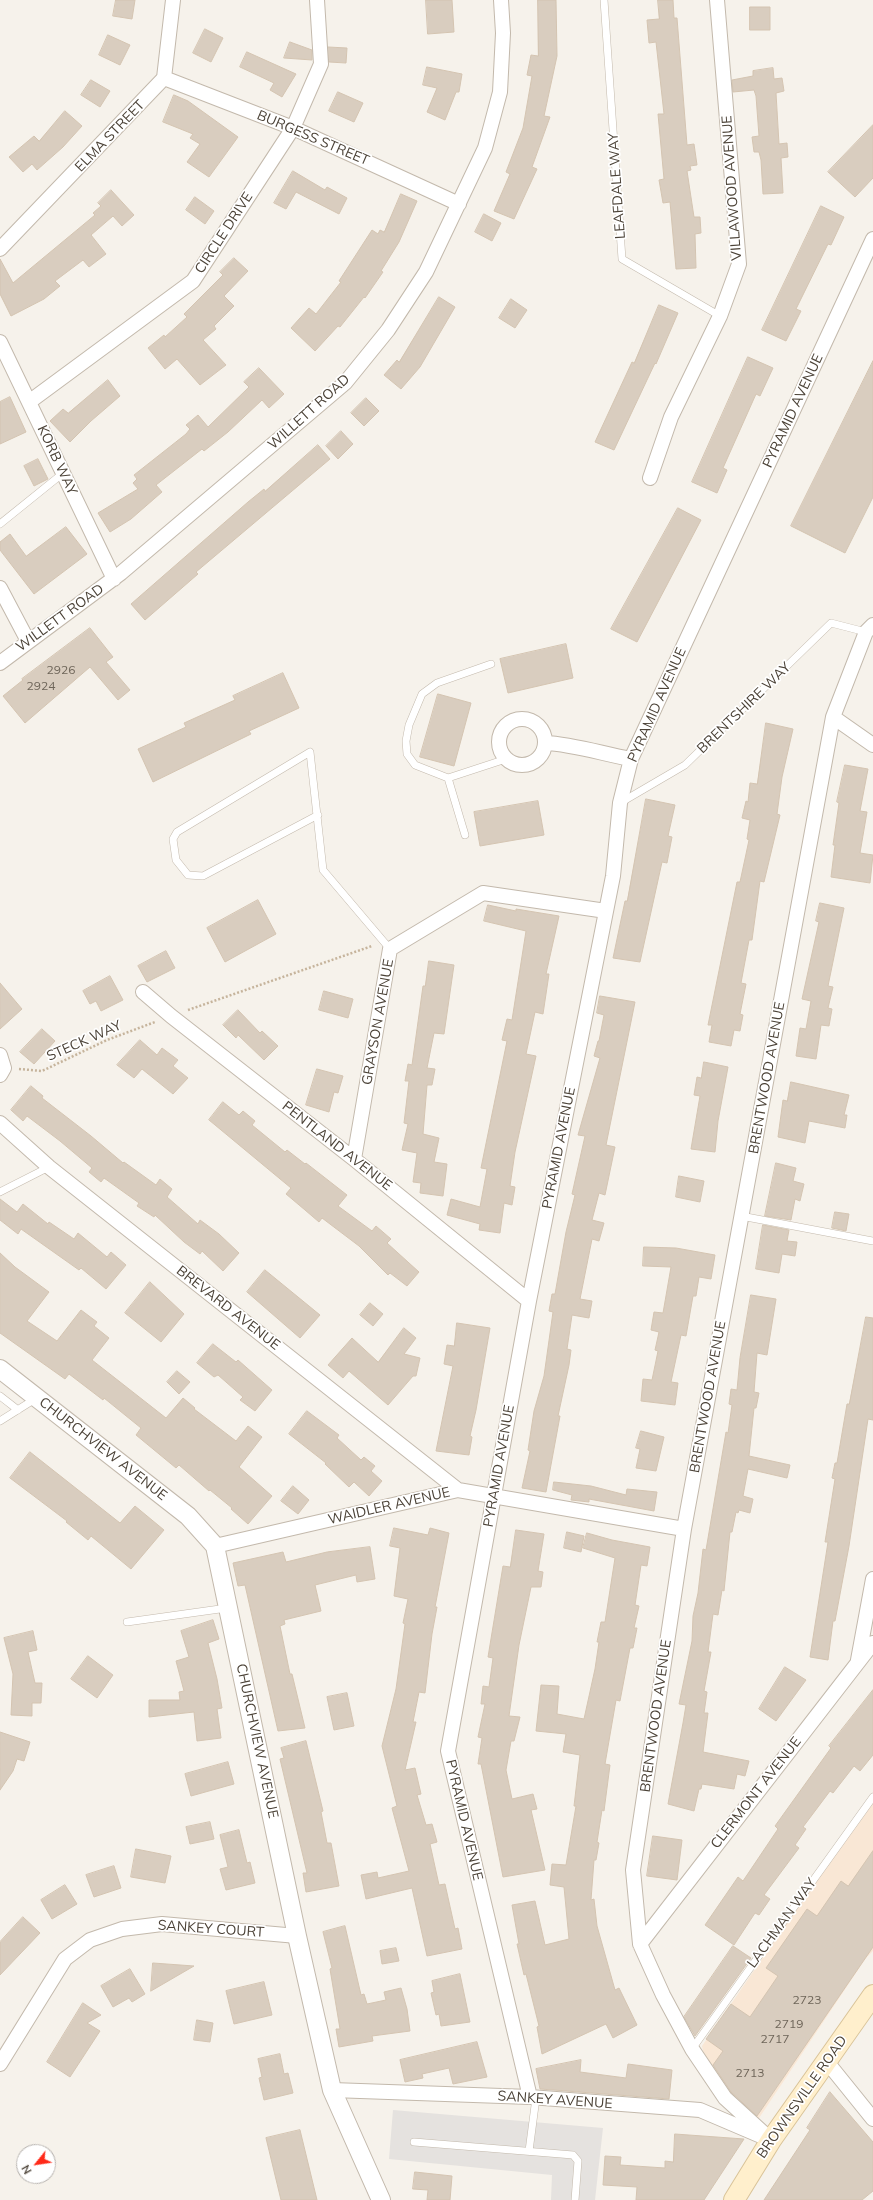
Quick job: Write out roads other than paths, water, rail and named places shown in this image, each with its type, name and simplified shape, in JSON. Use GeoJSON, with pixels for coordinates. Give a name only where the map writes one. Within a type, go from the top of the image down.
{"type":"FeatureCollection","features":[{"type":"Feature","properties":{"kind":"main road","name":"BROWNSVILLE ROAD"},"geometry":{"type":"LineString","coordinates":[[734,2200],[771,2140],[872,1998]]}},
{"type":"Feature","properties":{"kind":"street"},"geometry":{"type":"LineString","coordinates":[[164,78],[173,0]]}},
{"type":"Feature","properties":{"kind":"street","name":"CIRCLE DRIVE"},"geometry":{"type":"LineString","coordinates":[[30,402],[192,281],[293,128],[321,64],[317,0]]}},
{"type":"Feature","properties":{"kind":"street","name":"WILLETT ROAD"},"geometry":{"type":"LineString","coordinates":[[0,663],[114,579],[345,383],[388,330],[426,272],[485,148],[500,92],[503,33],[501,0]]}},
{"type":"Feature","properties":{"kind":"street","name":"VILLAWOOD AVENUE"},"geometry":{"type":"LineString","coordinates":[[650,478],[671,417],[720,316],[739,264],[717,0]]}},
{"type":"Feature","properties":{"kind":"street","name":"BURGESS STREET"},"geometry":{"type":"LineString","coordinates":[[164,78],[293,128],[459,204]]}},
{"type":"Feature","properties":{"kind":"street","name":"ELMA STREET"},"geometry":{"type":"LineString","coordinates":[[0,249],[164,78]]}},
{"type":"Feature","properties":{"kind":"street","name":"PYRAMID AVENUE"},"geometry":{"type":"LineString","coordinates":[[533,2098],[448,1751],[529,1301],[613,876],[620,803],[631,759],[873,240]]}},
{"type":"Feature","properties":{"kind":"street","name":"KORB WAY"},"geometry":{"type":"LineString","coordinates":[[0,342],[30,402],[62,474],[114,579]]}},
{"type":"Feature","properties":{"kind":"street"},"geometry":{"type":"LineString","coordinates":[[0,588],[28,641]]}},
{"type":"Feature","properties":{"kind":"street","name":"BRENTWOOD AVENUE"},"geometry":{"type":"LineString","coordinates":[[771,2140],[725,2098],[692,2049],[640,1944],[633,1870],[684,1529],[833,717],[869,629]]}},
{"type":"Feature","properties":{"kind":"street"},"geometry":{"type":"LineString","coordinates":[[833,717],[873,745]]}},
{"type":"Feature","properties":{"kind":"street"},"geometry":{"type":"LineString","coordinates":[[524,719],[530,720],[542,730],[545,743],[539,758],[530,764],[522,765],[506,759],[501,753],[499,739],[501,732],[510,722],[524,719]]}},
{"type":"Feature","properties":{"kind":"street"},"geometry":{"type":"LineString","coordinates":[[545,743],[564,744],[580,750],[631,759]]}},
{"type":"Feature","properties":{"kind":"street","name":"GRAYSON AVENUE"},"geometry":{"type":"LineString","coordinates":[[354,1159],[387,946],[482,893],[606,911]]}},
{"type":"Feature","properties":{"kind":"street","name":"PENTLAND AVENUE"},"geometry":{"type":"LineString","coordinates":[[143,992],[171,1016],[354,1159],[529,1301]]}},
{"type":"Feature","properties":{"kind":"street","name":"BREVARD AVENUE"},"geometry":{"type":"LineString","coordinates":[[0,1123],[49,1167],[458,1490]]}},
{"type":"Feature","properties":{"kind":"street","name":"CHURCHVIEW AVENUE"},"geometry":{"type":"LineString","coordinates":[[0,1369],[188,1516],[215,1546],[297,1936],[332,2090],[381,2200]]}},
{"type":"Feature","properties":{"kind":"street","name":"WAIDLER AVENUE"},"geometry":{"type":"LineString","coordinates":[[215,1546],[458,1490],[684,1529]]}},
{"type":"Feature","properties":{"kind":"street"},"geometry":{"type":"LineString","coordinates":[[858,1660],[873,1579]]}},
{"type":"Feature","properties":{"kind":"street","name":"CLERMONT AVENUE"},"geometry":{"type":"LineString","coordinates":[[640,1944],[858,1660],[873,1643]]}},
{"type":"Feature","properties":{"kind":"street","name":"SANKEY COURT"},"geometry":{"type":"LineString","coordinates":[[0,2064],[65,1959],[90,1940],[122,1929],[162,1924],[297,1936]]}},
{"type":"Feature","properties":{"kind":"street"},"geometry":{"type":"LineString","coordinates":[[827,2062],[873,2119]]}},
{"type":"Feature","properties":{"kind":"street","name":"SANKEY AVENUE"},"geometry":{"type":"LineString","coordinates":[[332,2090],[533,2098],[700,2110],[771,2140]]}},
{"type":"Feature","properties":{"kind":"lane","name":"LEAFDALE WAY"},"geometry":{"type":"LineString","coordinates":[[604,0],[622,259],[720,316]]}},
{"type":"Feature","properties":{"kind":"lane"},"geometry":{"type":"LineString","coordinates":[[0,524],[62,474]]}},
{"type":"Feature","properties":{"kind":"lane","name":"BRENTSHIRE WAY"},"geometry":{"type":"LineString","coordinates":[[620,803],[685,765],[831,623],[869,629]]}},
{"type":"Feature","properties":{"kind":"lane"},"geometry":{"type":"LineString","coordinates":[[492,664],[438,683],[422,694],[410,720],[406,741],[407,754],[415,765],[448,778],[506,759]]}},
{"type":"Feature","properties":{"kind":"lane"},"geometry":{"type":"LineString","coordinates":[[318,815],[203,876],[188,875],[176,860],[173,839],[177,832],[310,752],[318,815],[323,870],[387,946]]}},
{"type":"Feature","properties":{"kind":"lane"},"geometry":{"type":"LineString","coordinates":[[448,778],[465,835]]}},
{"type":"Feature","properties":{"kind":"lane"},"geometry":{"type":"LineString","coordinates":[[0,1192],[49,1167]]}},
{"type":"Feature","properties":{"kind":"lane"},"geometry":{"type":"LineString","coordinates":[[741,1216],[873,1241]]}},
{"type":"Feature","properties":{"kind":"lane"},"geometry":{"type":"LineString","coordinates":[[0,1396],[18,1410]]}},
{"type":"Feature","properties":{"kind":"lane"},"geometry":{"type":"LineString","coordinates":[[0,1421],[37,1397]]}},
{"type":"Feature","properties":{"kind":"lane"},"geometry":{"type":"LineString","coordinates":[[127,1622],[229,1608]]}},
{"type":"Feature","properties":{"kind":"lane","name":"LACHMAN WAY"},"geometry":{"type":"LineString","coordinates":[[692,2049],[873,1797]]}},
{"type":"Feature","properties":{"kind":"lane"},"geometry":{"type":"LineString","coordinates":[[530,2151],[533,2098]]}},
{"type":"Feature","properties":{"kind":"lane"},"geometry":{"type":"LineString","coordinates":[[414,2142],[573,2155],[578,2161],[575,2200]]}}]}
